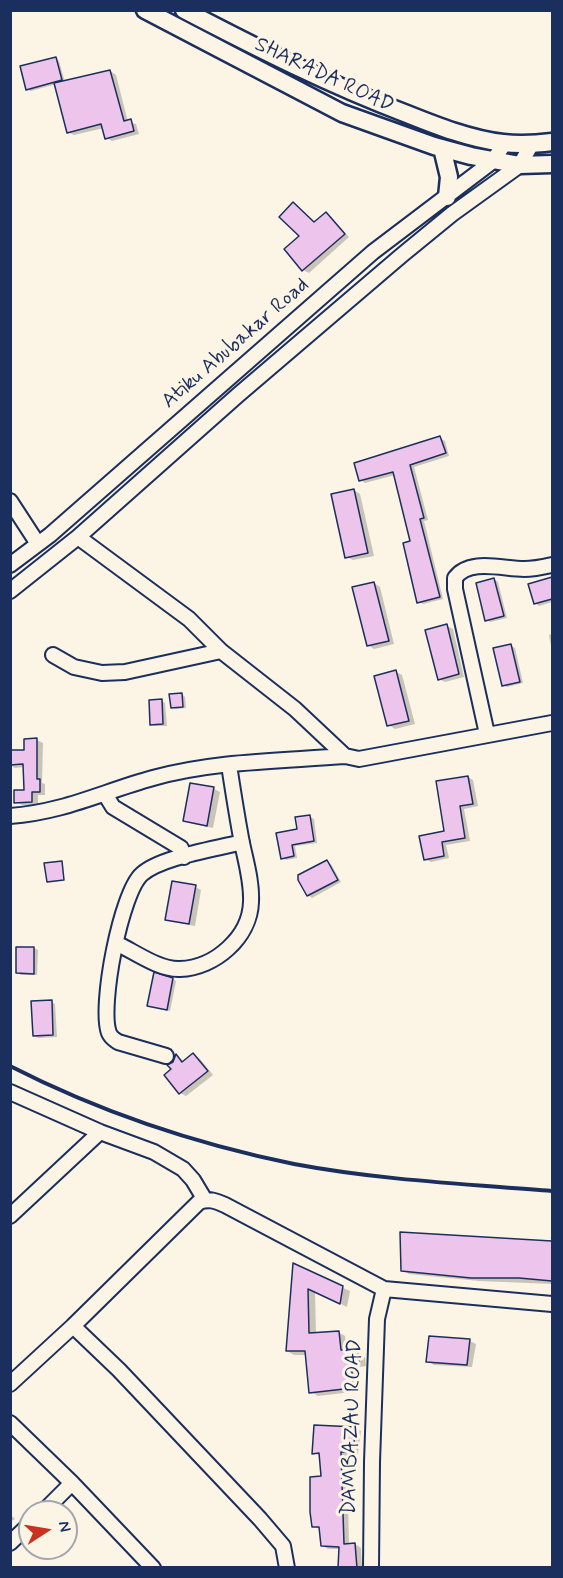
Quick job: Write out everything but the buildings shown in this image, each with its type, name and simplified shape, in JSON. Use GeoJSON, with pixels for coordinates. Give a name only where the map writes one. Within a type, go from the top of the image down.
{"type":"FeatureCollection","features":[{"type":"Feature","properties":{"kind":"main road","name":"SHARADA ROAD"},"geometry":{"type":"LineString","coordinates":[[145,10],[342,113],[442,148],[520,165],[552,164]]}},
{"type":"Feature","properties":{"kind":"main road"},"geometry":{"type":"LineString","coordinates":[[184,10],[348,91],[453,131],[504,144],[531,145],[552,142]]}},
{"type":"Feature","properties":{"kind":"main road"},"geometry":{"type":"LineString","coordinates":[[442,148],[449,177],[447,197]]}},
{"type":"Feature","properties":{"kind":"street","name":"Atiku Abubakar Road"},"geometry":{"type":"LineString","coordinates":[[10,565],[38,544],[373,252],[493,160],[504,144]]}},
{"type":"Feature","properties":{"kind":"street"},"geometry":{"type":"LineString","coordinates":[[10,591],[78,537],[238,395],[402,255],[452,214],[520,165],[531,145]]}},
{"type":"Feature","properties":{"kind":"street"},"geometry":{"type":"LineString","coordinates":[[10,501],[38,544]]}},
{"type":"Feature","properties":{"kind":"street"},"geometry":{"type":"LineString","coordinates":[[78,537],[189,619],[220,651],[295,709],[345,756]]}},
{"type":"Feature","properties":{"kind":"street"},"geometry":{"type":"LineString","coordinates":[[487,734],[455,589],[455,578],[460,572],[471,568],[490,566],[524,569],[552,565]]}},
{"type":"Feature","properties":{"kind":"street"},"geometry":{"type":"LineString","coordinates":[[52,655],[74,668],[102,673],[125,672],[220,651]]}},
{"type":"Feature","properties":{"kind":"street"},"geometry":{"type":"LineString","coordinates":[[10,816],[30,815],[71,806],[152,778],[191,769],[345,756],[359,759],[552,723]]}},
{"type":"Feature","properties":{"kind":"street"},"geometry":{"type":"LineString","coordinates":[[116,943],[162,966],[180,969],[216,959],[236,939],[248,921],[251,903],[250,881],[229,765]]}},
{"type":"Feature","properties":{"kind":"street"},"geometry":{"type":"LineString","coordinates":[[105,794],[113,807],[181,848],[184,857]]}},
{"type":"Feature","properties":{"kind":"street"},"geometry":{"type":"LineString","coordinates":[[166,1056],[118,1042],[111,1038],[108,1032],[106,1009],[123,912],[136,881],[143,873],[184,857],[242,842]]}},
{"type":"Feature","properties":{"kind":"street"},"geometry":{"type":"LineString","coordinates":[[10,1092],[100,1132],[154,1152],[183,1168],[205,1200]]}},
{"type":"Feature","properties":{"kind":"street"},"geometry":{"type":"LineString","coordinates":[[10,1216],[100,1132]]}},
{"type":"Feature","properties":{"kind":"street"},"geometry":{"type":"LineString","coordinates":[[10,1384],[73,1326],[199,1202],[205,1200],[225,1205],[384,1289],[552,1304]]}},
{"type":"Feature","properties":{"kind":"street","name":"DAMBAZAU ROAD"},"geometry":{"type":"LineString","coordinates":[[371,1568],[377,1319],[384,1289]]}},
{"type":"Feature","properties":{"kind":"street"},"geometry":{"type":"LineString","coordinates":[[73,1326],[260,1519],[283,1546],[287,1568]]}},
{"type":"Feature","properties":{"kind":"street"},"geometry":{"type":"LineString","coordinates":[[10,1423],[72,1483],[151,1567]]}},
{"type":"Feature","properties":{"kind":"street"},"geometry":{"type":"LineString","coordinates":[[55,1500],[72,1483]]}},
{"type":"Feature","properties":{"kind":"railway"},"geometry":{"type":"LineString","coordinates":[[10,1066],[79,1098],[149,1125],[257,1156],[358,1174],[552,1191]]}}]}
